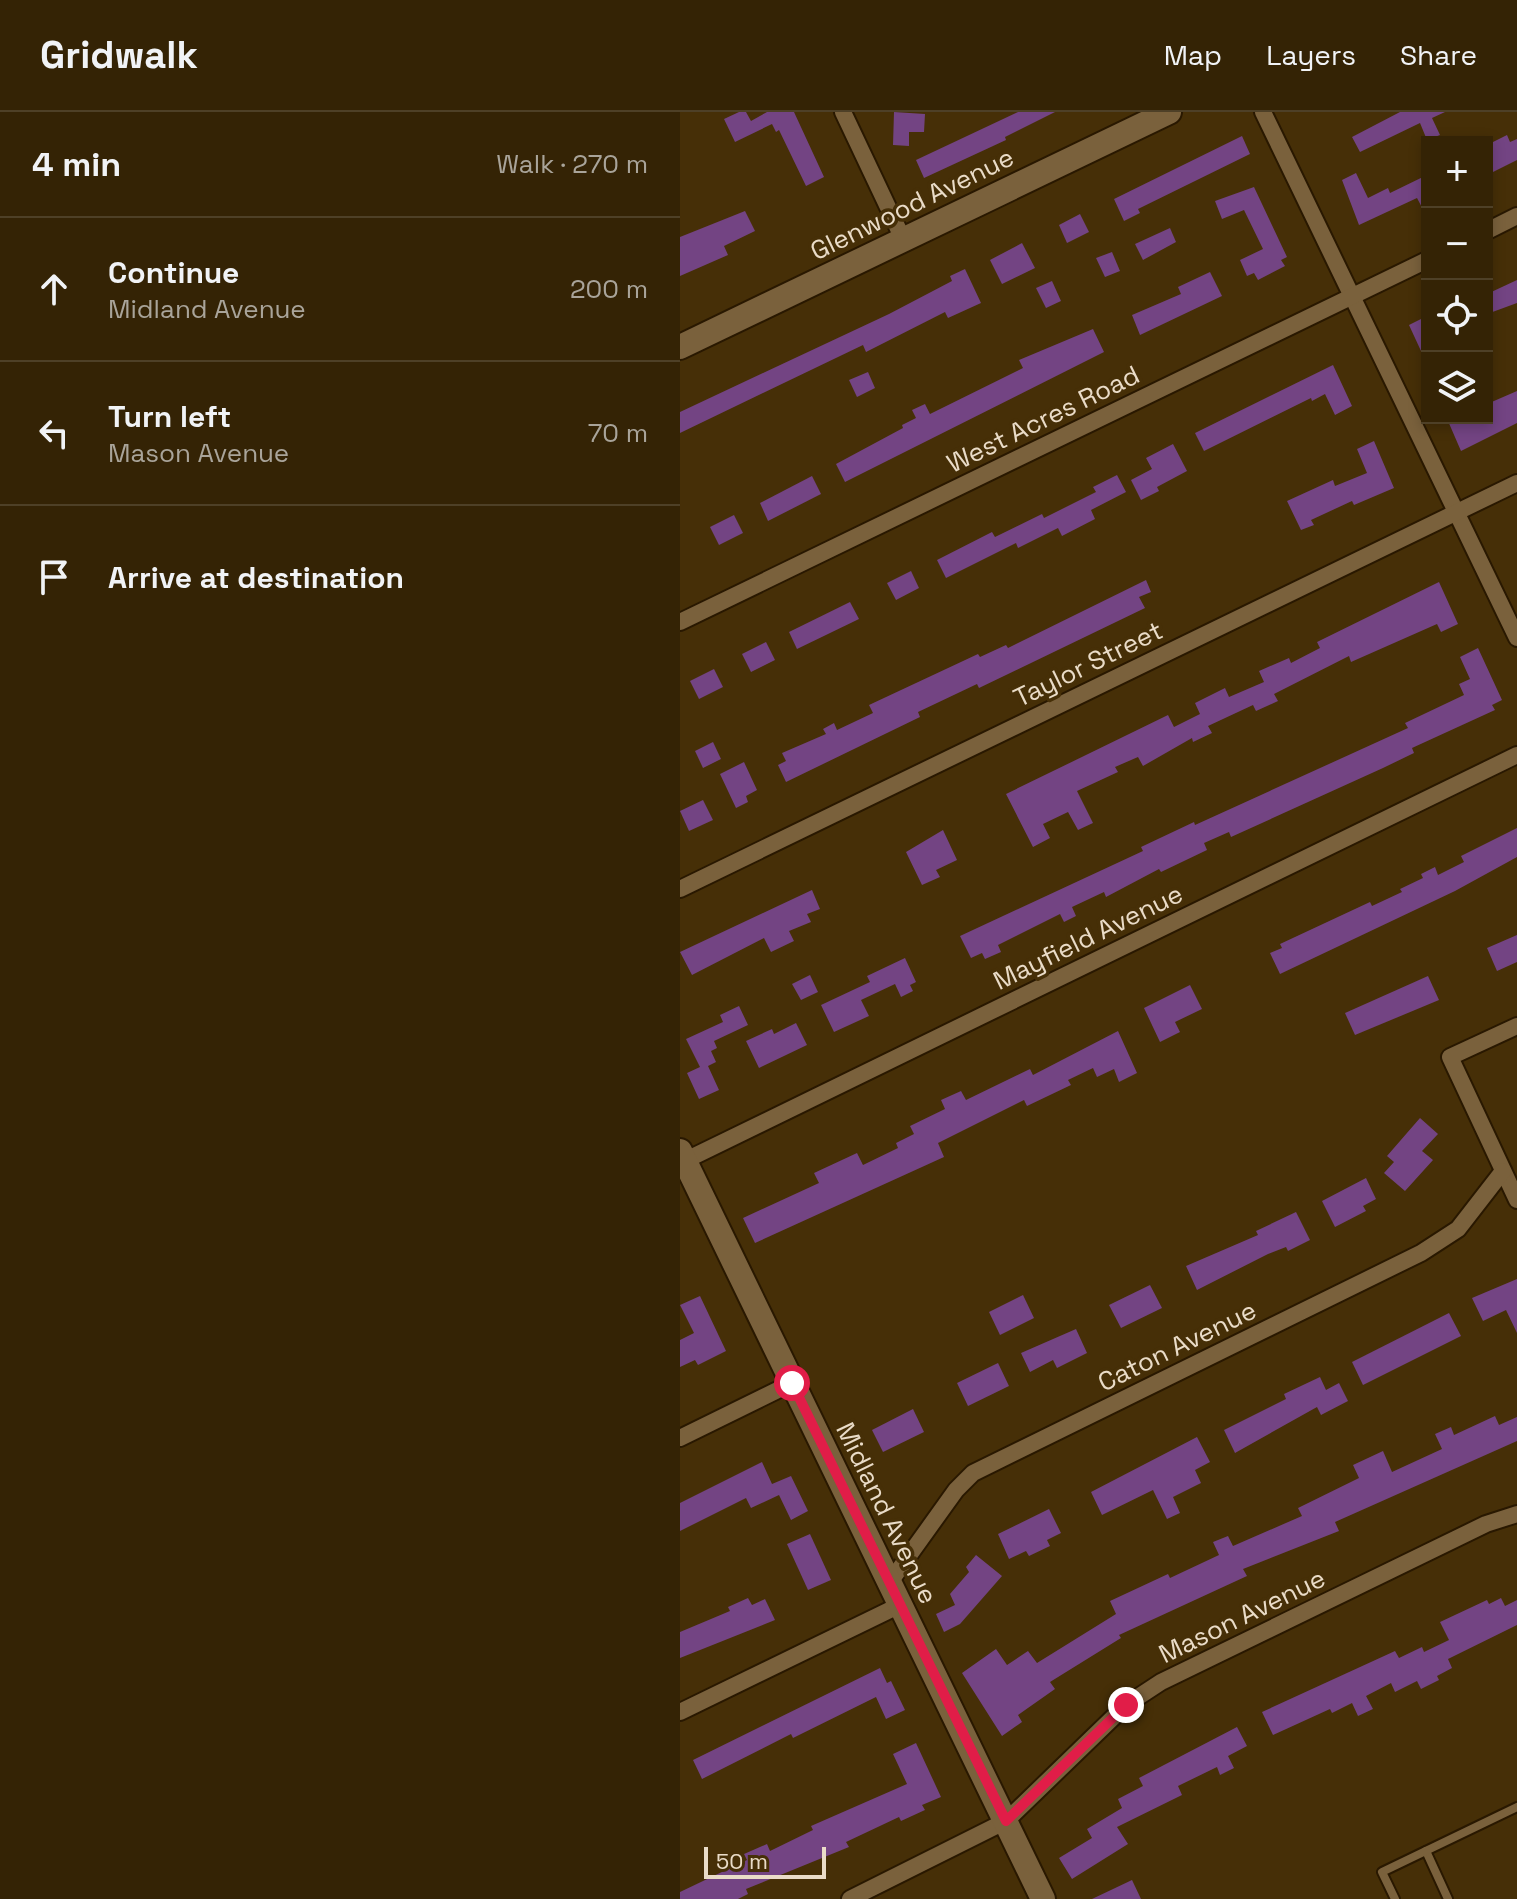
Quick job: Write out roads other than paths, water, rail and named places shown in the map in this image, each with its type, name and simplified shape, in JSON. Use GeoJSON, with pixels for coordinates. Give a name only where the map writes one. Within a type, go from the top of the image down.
{"type":"FeatureCollection","features":[{"type":"Feature","properties":{"kind":"main road","name":"Glenwood Avenue"},"geometry":{"type":"LineString","coordinates":[[680,347],[1169,112]]}},
{"type":"Feature","properties":{"kind":"main road","name":"Midland Avenue"},"geometry":{"type":"LineString","coordinates":[[681,1158],[1043,1899]]}},
{"type":"Feature","properties":{"kind":"street"},"geometry":{"type":"LineString","coordinates":[[1263,112],[1517,638]]}},
{"type":"Feature","properties":{"kind":"street"},"geometry":{"type":"LineString","coordinates":[[848,116],[903,239]]}},
{"type":"Feature","properties":{"kind":"street"},"geometry":{"type":"LineString","coordinates":[[1493,228],[1517,216]]}},
{"type":"Feature","properties":{"kind":"street","name":"West Acres Road"},"geometry":{"type":"LineString","coordinates":[[680,622],[1421,263]]}},
{"type":"Feature","properties":{"kind":"street","name":"Taylor Street"},"geometry":{"type":"LineString","coordinates":[[680,889],[1517,483]]}},
{"type":"Feature","properties":{"kind":"street","name":"Mayfield Avenue"},"geometry":{"type":"LineString","coordinates":[[681,1158],[1517,755]]}},
{"type":"Feature","properties":{"kind":"street"},"geometry":{"type":"LineString","coordinates":[[1517,1026],[1450,1057],[1517,1200]]}},
{"type":"Feature","properties":{"kind":"street","name":"Caton Avenue"},"geometry":{"type":"LineString","coordinates":[[890,1582],[956,1490],[973,1473],[1421,1253],[1458,1229],[1503,1171]]}},
{"type":"Feature","properties":{"kind":"street"},"geometry":{"type":"LineString","coordinates":[[680,1438],[792,1383]]}},
{"type":"Feature","properties":{"kind":"street","name":"Mason Avenue"},"geometry":{"type":"LineString","coordinates":[[850,1899],[1006,1821],[1126,1705],[1161,1682],[1486,1524],[1517,1514]]}},
{"type":"Feature","properties":{"kind":"street"},"geometry":{"type":"LineString","coordinates":[[680,1712],[900,1605]]}},
{"type":"Feature","properties":{"kind":"lane"},"geometry":{"type":"LineString","coordinates":[[1395,1899],[1382,1872],[1517,1807]]}},
{"type":"Feature","properties":{"kind":"lane"},"geometry":{"type":"LineString","coordinates":[[1426,1851],[1448,1899]]}}]}
